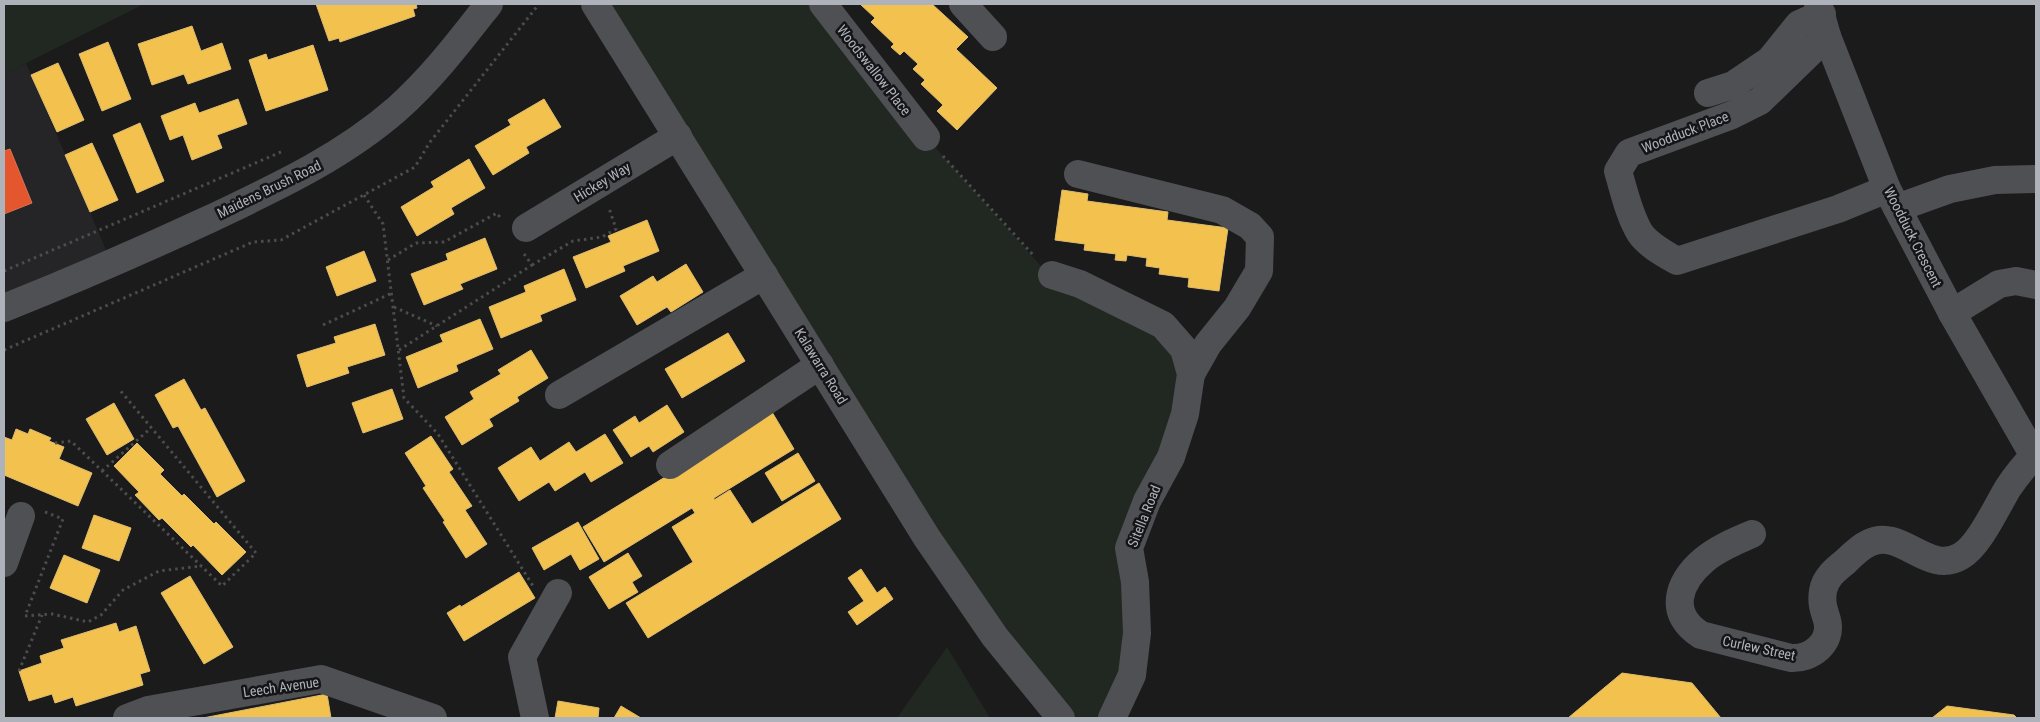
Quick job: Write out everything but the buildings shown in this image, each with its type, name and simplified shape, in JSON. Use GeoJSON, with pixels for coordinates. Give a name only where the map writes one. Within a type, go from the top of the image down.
{"type":"FeatureCollection","features":[{"type":"Feature","properties":{"kind":"street","name":"Maidens Brush Road"},"geometry":{"type":"LineString","coordinates":[[4,308],[112,264],[286,183],[321,164],[363,136],[434,74],[489,4]]}},
{"type":"Feature","properties":{"kind":"street","name":"Kalawarra Road"},"geometry":{"type":"LineString","coordinates":[[595,4],[938,554],[995,637],[1061,718]]}},
{"type":"Feature","properties":{"kind":"street","name":"Woodswallow Place"},"geometry":{"type":"LineString","coordinates":[[823,4],[926,137]]}},
{"type":"Feature","properties":{"kind":"street"},"geometry":{"type":"LineString","coordinates":[[963,4],[993,37]]}},
{"type":"Feature","properties":{"kind":"street"},"geometry":{"type":"LineString","coordinates":[[1708,93],[1733,85],[1770,60],[1800,24],[1822,18]]}},
{"type":"Feature","properties":{"kind":"street","name":"Woodduck Crescent"},"geometry":{"type":"LineString","coordinates":[[1822,18],[1892,199],[1952,313],[2035,456]]}},
{"type":"Feature","properties":{"kind":"street","name":"Woodduck Place"},"geometry":{"type":"LineString","coordinates":[[1822,18],[1760,101],[1732,115],[1629,153],[1618,171],[1629,205],[1641,234],[1662,253],[1677,261],[1838,209],[1892,199]]}},
{"type":"Feature","properties":{"kind":"street","name":"Hickey Way"},"geometry":{"type":"LineString","coordinates":[[516,233],[678,136]]}},
{"type":"Feature","properties":{"kind":"street","name":"Sitella Road"},"geometry":{"type":"LineString","coordinates":[[1078,174],[1222,210],[1250,226],[1260,237],[1259,271],[1237,308],[1208,344],[1191,374],[1186,414],[1171,457],[1147,501],[1129,548],[1135,582],[1137,633],[1132,675],[1112,718]]}},
{"type":"Feature","properties":{"kind":"street"},"geometry":{"type":"LineString","coordinates":[[1892,199],[1995,180],[2036,179]]}},
{"type":"Feature","properties":{"kind":"street"},"geometry":{"type":"LineString","coordinates":[[559,395],[764,275]]}},
{"type":"Feature","properties":{"kind":"street","name":"Sitella Road"},"geometry":{"type":"LineString","coordinates":[[1052,275],[1080,284],[1163,325],[1184,349],[1191,374]]}},
{"type":"Feature","properties":{"kind":"street"},"geometry":{"type":"LineString","coordinates":[[1952,313],[1999,284],[2016,281],[2036,285]]}},
{"type":"Feature","properties":{"kind":"street"},"geometry":{"type":"LineString","coordinates":[[670,465],[820,365]]}},
{"type":"Feature","properties":{"kind":"street","name":"Curlew Street"},"geometry":{"type":"LineString","coordinates":[[1752,534],[1720,549],[1697,566],[1680,591],[1679,599],[1682,616],[1693,630],[1701,635],[1791,658],[1805,657],[1820,648],[1825,639],[1827,628],[1822,602],[1823,589],[1826,581],[1836,569],[1868,543],[1880,540],[1892,541],[1933,560],[1945,561],[1960,557],[1974,545],[2015,477],[2035,456]]}},
{"type":"Feature","properties":{"kind":"street"},"geometry":{"type":"LineString","coordinates":[[4,563],[21,516]]}},
{"type":"Feature","properties":{"kind":"street"},"geometry":{"type":"LineString","coordinates":[[534,718],[522,657],[554,602]]}},
{"type":"Feature","properties":{"kind":"street","name":"Leech Avenue"},"geometry":{"type":"LineString","coordinates":[[127,718],[148,710],[321,679],[433,718]]}},
{"type":"Feature","properties":{"kind":"path"},"geometry":{"type":"LineString","coordinates":[[926,137],[1052,275]]}},
{"type":"Feature","properties":{"kind":"path"},"geometry":{"type":"LineString","coordinates":[[4,270],[282,152]]}},
{"type":"Feature","properties":{"kind":"path"},"geometry":{"type":"LineString","coordinates":[[399,350],[573,241],[602,238],[616,229],[611,211],[594,187]]}},
{"type":"Feature","properties":{"kind":"path"},"geometry":{"type":"LineString","coordinates":[[364,195],[383,224],[404,398],[438,434],[554,602]]}},
{"type":"Feature","properties":{"kind":"path"},"geometry":{"type":"LineString","coordinates":[[388,260],[416,243],[444,242],[497,212],[516,233],[532,265]]}},
{"type":"Feature","properties":{"kind":"path"},"geometry":{"type":"LineString","coordinates":[[323,326],[392,293]]}},
{"type":"Feature","properties":{"kind":"path"},"geometry":{"type":"LineString","coordinates":[[393,307],[437,326]]}},
{"type":"Feature","properties":{"kind":"path"},"geometry":{"type":"LineString","coordinates":[[55,443],[71,441],[222,586],[256,553],[119,389]]}},
{"type":"Feature","properties":{"kind":"path"},"geometry":{"type":"LineString","coordinates":[[102,471],[151,428]]}},
{"type":"Feature","properties":{"kind":"path"},"geometry":{"type":"LineString","coordinates":[[59,527],[25,616],[52,614],[88,622],[101,615],[123,590],[158,571],[202,566]]}},
{"type":"Feature","properties":{"kind":"path"},"geometry":{"type":"LineString","coordinates":[[20,671],[42,615]]}},
{"type":"Feature","properties":{"kind":"shaded area"},"geometry":{"type":"Polygon","coordinates":[[[4,4],[144,4],[4,76],[4,4]]]}},
{"type":"Feature","properties":{"kind":"shaded area"},"geometry":{"type":"Polygon","coordinates":[[[595,4],[823,4],[926,137],[1056,283],[1163,325],[1191,374],[1147,501],[1112,718],[1061,718],[995,637],[595,4]]]}},
{"type":"Feature","properties":{"kind":"shaded area"},"geometry":{"type":"Polygon","coordinates":[[[26,63],[112,264],[4,308],[4,76],[26,63]]]}},
{"type":"Feature","properties":{"kind":"shaded area"},"geometry":{"type":"Polygon","coordinates":[[[947,647],[990,718],[897,718],[947,647]]]}}]}
